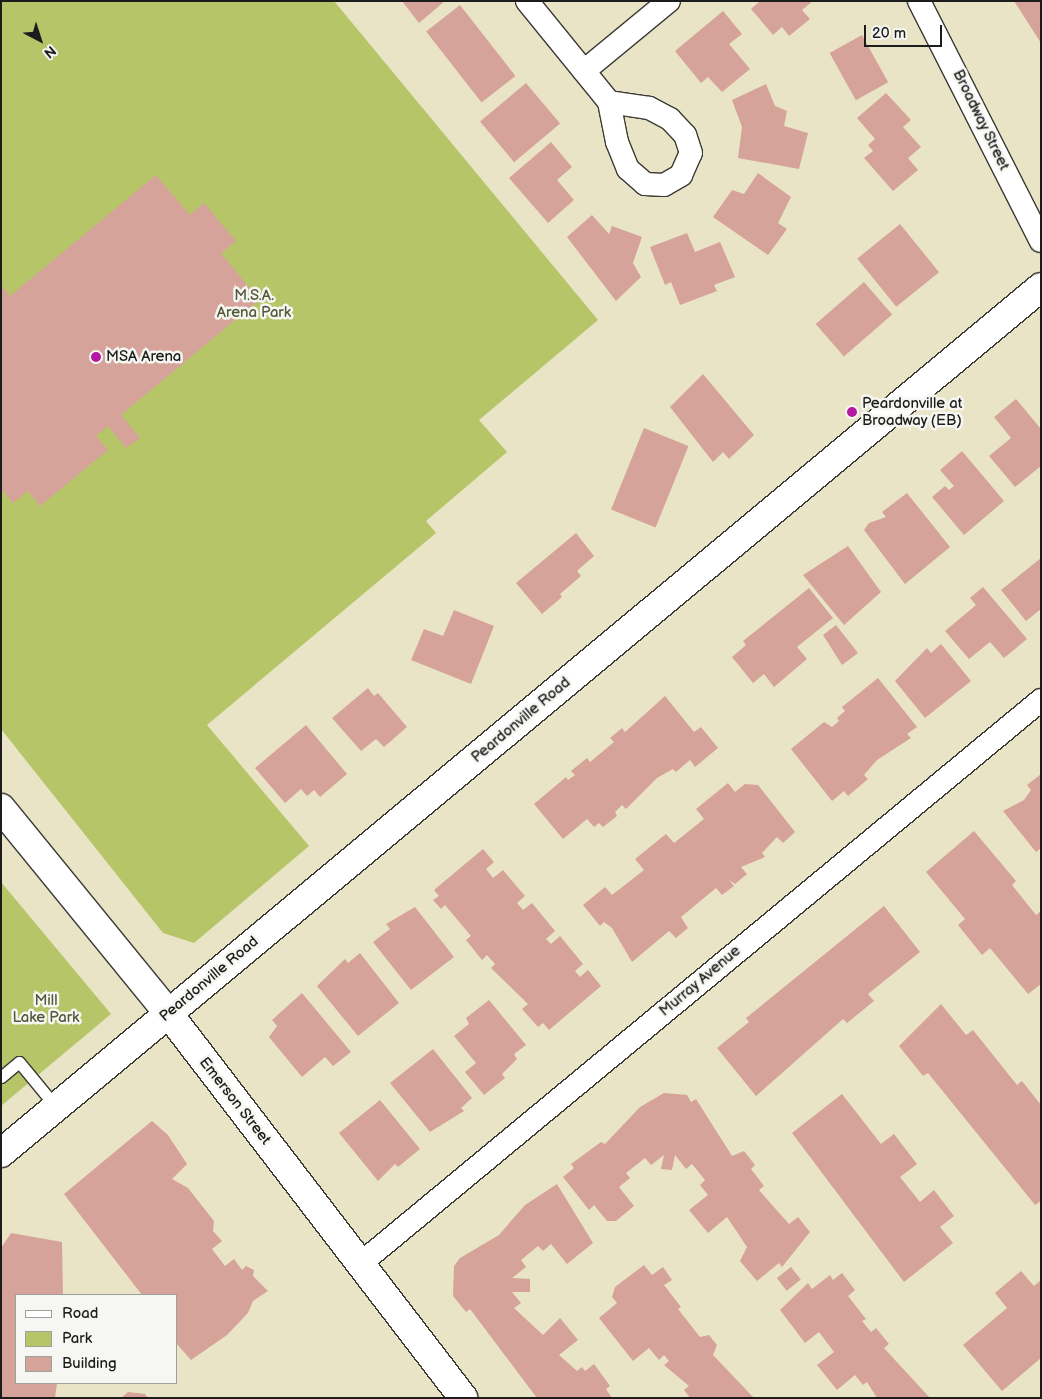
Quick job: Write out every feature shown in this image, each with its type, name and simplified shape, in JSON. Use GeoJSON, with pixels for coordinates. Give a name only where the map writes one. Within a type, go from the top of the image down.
{"type":"FeatureCollection","features":[{"type":"Feature","properties":{"kind":"main road","name":"Peardonville Road"},"geometry":{"type":"LineString","coordinates":[[1,1153],[1041,287]]}},
{"type":"Feature","properties":{"kind":"main road","name":"Emerson Street"},"geometry":{"type":"LineString","coordinates":[[1,808],[168,1013],[463,1398]]}},
{"type":"Feature","properties":{"kind":"street"},"geometry":{"type":"LineString","coordinates":[[527,1],[609,102]]}},
{"type":"Feature","properties":{"kind":"street"},"geometry":{"type":"LineString","coordinates":[[584,72],[669,1]]}},
{"type":"Feature","properties":{"kind":"street","name":"Broadway Street"},"geometry":{"type":"LineString","coordinates":[[919,1],[1041,241]]}},
{"type":"Feature","properties":{"kind":"street","name":"Murray Avenue"},"geometry":{"type":"LineString","coordinates":[[360,1264],[1041,700]]}},
{"type":"Feature","properties":{"kind":"lane"},"geometry":{"type":"LineString","coordinates":[[1,1077],[19,1062],[56,1107]]}},
{"type":"Feature","properties":{"kind":"green space","name":"M.S.A. Arena Park"},"geometry":{"type":"Polygon","coordinates":[[[1,1],[334,1],[598,320],[479,420],[507,452],[426,521],[436,533],[207,725],[309,846],[194,943],[163,933],[1,729],[1,1]]]}},
{"type":"Feature","properties":{"kind":"green space","name":"Mill Lake Park"},"geometry":{"type":"Polygon","coordinates":[[[1,882],[111,1014],[1,1106],[1,882]]]}},
{"type":"Feature","properties":{"kind":"building"},"geometry":{"type":"Polygon","coordinates":[[[402,1],[445,1],[419,23],[402,1]]]}},
{"type":"Feature","properties":{"kind":"building"},"geometry":{"type":"Polygon","coordinates":[[[760,1],[813,1],[802,10],[810,19],[789,36],[782,27],[773,35],[751,9],[760,1]]]}},
{"type":"Feature","properties":{"kind":"building"},"geometry":{"type":"Polygon","coordinates":[[[1014,1],[1041,1],[1041,43],[1014,1]]]}},
{"type":"Feature","properties":{"kind":"building"},"geometry":{"type":"Polygon","coordinates":[[[460,5],[515,76],[482,102],[426,31],[460,5]]]}},
{"type":"Feature","properties":{"kind":"building"},"geometry":{"type":"Polygon","coordinates":[[[723,11],[742,34],[729,44],[750,69],[722,92],[708,77],[701,83],[675,51],[723,11]]]}},
{"type":"Feature","properties":{"kind":"building"},"geometry":{"type":"Polygon","coordinates":[[[862,35],[888,82],[856,100],[830,53],[862,35]]]}},
{"type":"Feature","properties":{"kind":"building"},"geometry":{"type":"Polygon","coordinates":[[[526,83],[560,124],[514,162],[480,122],[526,83]]]}},
{"type":"Feature","properties":{"kind":"building"},"geometry":{"type":"Polygon","coordinates":[[[766,84],[775,106],[787,111],[784,126],[808,133],[799,169],[738,158],[742,127],[732,100],[766,84]]]}},
{"type":"Feature","properties":{"kind":"building"},"geometry":{"type":"Polygon","coordinates":[[[886,93],[911,120],[903,127],[921,147],[908,158],[918,170],[893,191],[864,158],[873,151],[868,145],[875,139],[857,118],[886,93]]]}},
{"type":"Feature","properties":{"kind":"building"},"geometry":{"type":"Polygon","coordinates":[[[551,142],[572,167],[557,180],[574,200],[548,223],[509,178],[551,142]]]}},
{"type":"Feature","properties":{"kind":"building"},"geometry":{"type":"Polygon","coordinates":[[[758,173],[791,197],[778,223],[787,229],[768,255],[713,217],[732,190],[744,194],[758,173]]]}},
{"type":"Feature","properties":{"kind":"building","name":"MSA Arena"},"geometry":{"type":"Polygon","coordinates":[[[156,175],[190,215],[204,203],[236,241],[221,253],[259,300],[121,415],[140,438],[126,448],[108,426],[96,436],[108,450],[40,506],[28,491],[13,503],[1,489],[1,285],[10,296],[156,175]]]}},
{"type":"Feature","properties":{"kind":"building"},"geometry":{"type":"Polygon","coordinates":[[[592,215],[609,234],[612,226],[642,237],[633,263],[641,277],[616,301],[567,237],[592,215]]]}},
{"type":"Feature","properties":{"kind":"building"},"geometry":{"type":"Polygon","coordinates":[[[900,224],[939,272],[896,307],[857,259],[900,224]]]}},
{"type":"Feature","properties":{"kind":"building"},"geometry":{"type":"Polygon","coordinates":[[[687,233],[695,252],[720,242],[735,277],[714,285],[717,291],[680,305],[671,282],[665,285],[650,247],[687,233]]]}},
{"type":"Feature","properties":{"kind":"building"},"geometry":{"type":"Polygon","coordinates":[[[864,282],[892,314],[844,356],[816,324],[864,282]]]}},
{"type":"Feature","properties":{"kind":"building"},"geometry":{"type":"Polygon","coordinates":[[[703,374],[754,435],[729,459],[723,452],[713,462],[670,407],[703,374]]]}},
{"type":"Feature","properties":{"kind":"building"},"geometry":{"type":"Polygon","coordinates":[[[1016,399],[1041,429],[1041,466],[1015,487],[989,456],[1011,438],[994,417],[1016,399]]]}},
{"type":"Feature","properties":{"kind":"building"},"geometry":{"type":"Polygon","coordinates":[[[644,428],[689,446],[656,528],[611,510],[644,428]]]}},
{"type":"Feature","properties":{"kind":"building"},"geometry":{"type":"Polygon","coordinates":[[[962,451],[1004,501],[964,535],[932,497],[945,486],[949,490],[954,486],[940,470],[962,451]]]}},
{"type":"Feature","properties":{"kind":"building"},"geometry":{"type":"Polygon","coordinates":[[[907,493],[950,547],[905,584],[864,530],[869,523],[886,517],[882,512],[907,493]]]}},
{"type":"Feature","properties":{"kind":"building"},"geometry":{"type":"Polygon","coordinates":[[[576,533],[594,556],[577,571],[581,576],[560,594],[562,597],[542,614],[516,583],[576,533]]]}},
{"type":"Feature","properties":{"kind":"building"},"geometry":{"type":"Polygon","coordinates":[[[848,546],[881,592],[844,625],[803,575],[848,546]]]}},
{"type":"Feature","properties":{"kind":"building"},"geometry":{"type":"Polygon","coordinates":[[[1041,558],[1041,609],[1026,621],[1001,590],[1041,558]]]}},
{"type":"Feature","properties":{"kind":"building"},"geometry":{"type":"Polygon","coordinates":[[[983,587],[1027,639],[1004,658],[990,642],[969,659],[945,631],[976,605],[970,598],[983,587]]]}},
{"type":"Feature","properties":{"kind":"building"},"geometry":{"type":"Polygon","coordinates":[[[809,588],[833,618],[797,647],[807,659],[774,687],[764,674],[753,683],[732,657],[746,645],[743,641],[809,588]]]}},
{"type":"Feature","properties":{"kind":"building"},"geometry":{"type":"Polygon","coordinates":[[[454,610],[494,626],[471,684],[411,660],[424,629],[443,636],[454,610]]]}},
{"type":"Feature","properties":{"kind":"building"},"geometry":{"type":"Polygon","coordinates":[[[836,625],[858,653],[842,665],[823,635],[836,625]]]}},
{"type":"Feature","properties":{"kind":"building"},"geometry":{"type":"Polygon","coordinates":[[[941,644],[971,681],[925,718],[895,681],[927,648],[931,653],[941,644]]]}},
{"type":"Feature","properties":{"kind":"building"},"geometry":{"type":"Polygon","coordinates":[[[878,678],[917,727],[907,734],[911,738],[877,760],[864,775],[868,779],[848,796],[844,791],[832,801],[791,749],[824,722],[832,727],[839,721],[837,718],[845,711],[842,707],[878,678]]]}},
{"type":"Feature","properties":{"kind":"building"},"geometry":{"type":"Polygon","coordinates":[[[368,688],[374,696],[378,693],[407,727],[384,747],[376,739],[361,751],[332,718],[368,688]]]}},
{"type":"Feature","properties":{"kind":"building"},"geometry":{"type":"Polygon","coordinates":[[[665,696],[694,732],[701,727],[718,748],[695,767],[690,760],[676,772],[673,769],[657,778],[626,809],[622,805],[615,812],[617,816],[603,827],[599,823],[594,827],[587,819],[563,839],[534,804],[566,777],[568,780],[575,775],[571,771],[587,758],[590,762],[614,742],[610,738],[622,728],[625,732],[665,696]]]}},
{"type":"Feature","properties":{"kind":"building"},"geometry":{"type":"Polygon","coordinates":[[[306,725],[347,774],[320,797],[314,790],[307,796],[301,789],[285,803],[255,768],[306,725]]]}},
{"type":"Feature","properties":{"kind":"building"},"geometry":{"type":"Polygon","coordinates":[[[1041,774],[1041,848],[1036,852],[1003,811],[1024,800],[1031,790],[1027,785],[1041,774]]]}},
{"type":"Feature","properties":{"kind":"building"},"geometry":{"type":"Polygon","coordinates":[[[728,783],[735,792],[745,784],[758,785],[795,832],[783,843],[777,837],[762,853],[765,857],[741,867],[747,874],[735,884],[729,880],[734,886],[722,895],[716,888],[681,917],[688,928],[676,938],[669,931],[632,962],[612,928],[604,922],[600,926],[583,905],[605,887],[612,895],[644,870],[635,859],[666,834],[674,843],[704,819],[696,809],[728,783]]]}},
{"type":"Feature","properties":{"kind":"building"},"geometry":{"type":"Polygon","coordinates":[[[974,831],[1016,881],[1012,885],[1036,915],[1041,911],[1041,984],[1028,994],[990,948],[982,955],[958,925],[965,919],[926,872],[974,831]]]}},
{"type":"Feature","properties":{"kind":"building"},"geometry":{"type":"Polygon","coordinates":[[[483,849],[494,862],[486,869],[493,878],[503,870],[525,896],[517,903],[523,910],[532,903],[555,931],[546,939],[551,944],[560,936],[583,964],[575,971],[580,977],[588,970],[601,986],[549,1030],[543,1023],[538,1027],[522,1009],[528,1004],[491,968],[495,964],[487,955],[482,960],[466,940],[471,936],[445,905],[441,909],[433,900],[439,896],[434,890],[483,849]]]}},
{"type":"Feature","properties":{"kind":"building"},"geometry":{"type":"Polygon","coordinates":[[[884,906],[920,952],[868,994],[874,1001],[847,1023],[843,1019],[756,1096],[717,1048],[749,1022],[746,1018],[884,906]]]}},
{"type":"Feature","properties":{"kind":"building"},"geometry":{"type":"Polygon","coordinates":[[[415,907],[454,957],[411,990],[373,942],[390,929],[386,924],[415,907]]]}},
{"type":"Feature","properties":{"kind":"building"},"geometry":{"type":"Polygon","coordinates":[[[360,953],[399,1003],[358,1036],[317,986],[345,959],[348,963],[360,953]]]}},
{"type":"Feature","properties":{"kind":"building"},"geometry":{"type":"Polygon","coordinates":[[[302,993],[351,1052],[333,1066],[325,1057],[302,1077],[269,1037],[277,1026],[272,1020],[302,993]]]}},
{"type":"Feature","properties":{"kind":"building"},"geometry":{"type":"Polygon","coordinates":[[[489,1000],[526,1045],[514,1054],[517,1059],[502,1074],[505,1078],[484,1095],[465,1072],[476,1063],[454,1036],[469,1024],[466,1018],[489,1000]]]}},
{"type":"Feature","properties":{"kind":"building"},"geometry":{"type":"Polygon","coordinates":[[[941,1004],[966,1035],[973,1030],[1017,1085],[1022,1081],[1041,1105],[1041,1201],[1035,1205],[928,1073],[923,1076],[899,1046],[941,1004]]]}},
{"type":"Feature","properties":{"kind":"building"},"geometry":{"type":"Polygon","coordinates":[[[433,1049],[472,1098],[461,1108],[464,1111],[430,1132],[390,1083],[433,1049]]]}},
{"type":"Feature","properties":{"kind":"building"},"geometry":{"type":"Polygon","coordinates":[[[664,1093],[687,1095],[691,1102],[696,1099],[732,1156],[744,1151],[755,1165],[751,1169],[764,1186],[759,1190],[765,1197],[789,1224],[798,1217],[810,1232],[782,1267],[779,1263],[757,1281],[740,1261],[747,1247],[727,1217],[708,1233],[689,1210],[708,1195],[700,1185],[705,1180],[692,1164],[686,1169],[675,1155],[672,1170],[661,1169],[664,1155],[651,1165],[645,1158],[626,1173],[630,1178],[619,1187],[634,1206],[616,1221],[607,1221],[594,1205],[589,1210],[563,1177],[574,1168],[571,1164],[601,1142],[605,1144],[640,1107],[664,1093]]]}},
{"type":"Feature","properties":{"kind":"building"},"geometry":{"type":"Polygon","coordinates":[[[842,1094],[881,1144],[894,1134],[917,1164],[900,1177],[920,1202],[934,1190],[954,1216],[940,1227],[953,1243],[904,1282],[792,1133],[842,1094]]]}},
{"type":"Feature","properties":{"kind":"building"},"geometry":{"type":"Polygon","coordinates":[[[380,1100],[420,1149],[398,1167],[395,1164],[378,1181],[339,1133],[380,1100]]]}},
{"type":"Feature","properties":{"kind":"building"},"geometry":{"type":"Polygon","coordinates":[[[152,1121],[168,1135],[187,1164],[172,1179],[188,1188],[214,1221],[213,1231],[222,1241],[212,1249],[225,1266],[234,1259],[242,1270],[246,1266],[254,1270],[253,1276],[268,1291],[253,1301],[248,1313],[227,1335],[191,1360],[178,1345],[178,1294],[141,1294],[64,1194],[152,1121]]]}},
{"type":"Feature","properties":{"kind":"building"},"geometry":{"type":"Polygon","coordinates":[[[557,1184],[593,1243],[567,1264],[551,1244],[543,1251],[538,1246],[521,1260],[526,1267],[512,1278],[530,1279],[530,1292],[512,1292],[521,1303],[514,1308],[543,1335],[560,1318],[578,1340],[559,1355],[577,1371],[582,1367],[585,1371],[594,1364],[610,1386],[606,1389],[612,1398],[537,1398],[470,1309],[466,1312],[453,1296],[454,1266],[460,1258],[499,1235],[525,1205],[557,1184]]]}},
{"type":"Feature","properties":{"kind":"building"},"geometry":{"type":"Polygon","coordinates":[[[11,1233],[62,1242],[63,1294],[15,1294],[15,1384],[57,1384],[55,1398],[1,1398],[1,1248],[11,1233]]]}},
{"type":"Feature","properties":{"kind":"building"},"geometry":{"type":"Polygon","coordinates":[[[644,1265],[652,1275],[663,1267],[672,1280],[664,1285],[681,1307],[678,1309],[700,1337],[709,1335],[717,1345],[713,1355],[754,1398],[690,1398],[684,1390],[689,1386],[664,1365],[669,1361],[664,1355],[659,1360],[649,1348],[633,1361],[599,1318],[617,1303],[612,1297],[615,1287],[644,1265]]]}},
{"type":"Feature","properties":{"kind":"building"},"geometry":{"type":"Polygon","coordinates":[[[791,1267],[801,1280],[787,1291],[777,1278],[791,1267]]]}},
{"type":"Feature","properties":{"kind":"building"},"geometry":{"type":"Polygon","coordinates":[[[1021,1271],[1034,1286],[1041,1280],[1041,1358],[1002,1391],[963,1345],[1007,1308],[995,1293],[1021,1271]]]}},
{"type":"Feature","properties":{"kind":"building"},"geometry":{"type":"Polygon","coordinates":[[[842,1273],[855,1290],[848,1296],[866,1319],[862,1321],[871,1332],[876,1328],[889,1344],[884,1348],[930,1398],[877,1398],[867,1382],[863,1385],[855,1375],[837,1390],[817,1365],[834,1352],[819,1332],[805,1343],[780,1310],[808,1283],[812,1289],[830,1275],[833,1280],[842,1273]]]}},
{"type":"Feature","properties":{"kind":"building"},"geometry":{"type":"Polygon","coordinates":[[[128,1392],[145,1394],[148,1398],[121,1398],[128,1392]]]}},
{"type":"Feature","properties":{"kind":"place","name":"MSA Arena"},"geometry":{"type":"Point","coordinates":[96,357]}},
{"type":"Feature","properties":{"kind":"place","name":"Peardonville at Broadway (EB)"},"geometry":{"type":"Point","coordinates":[852,412]}}]}
